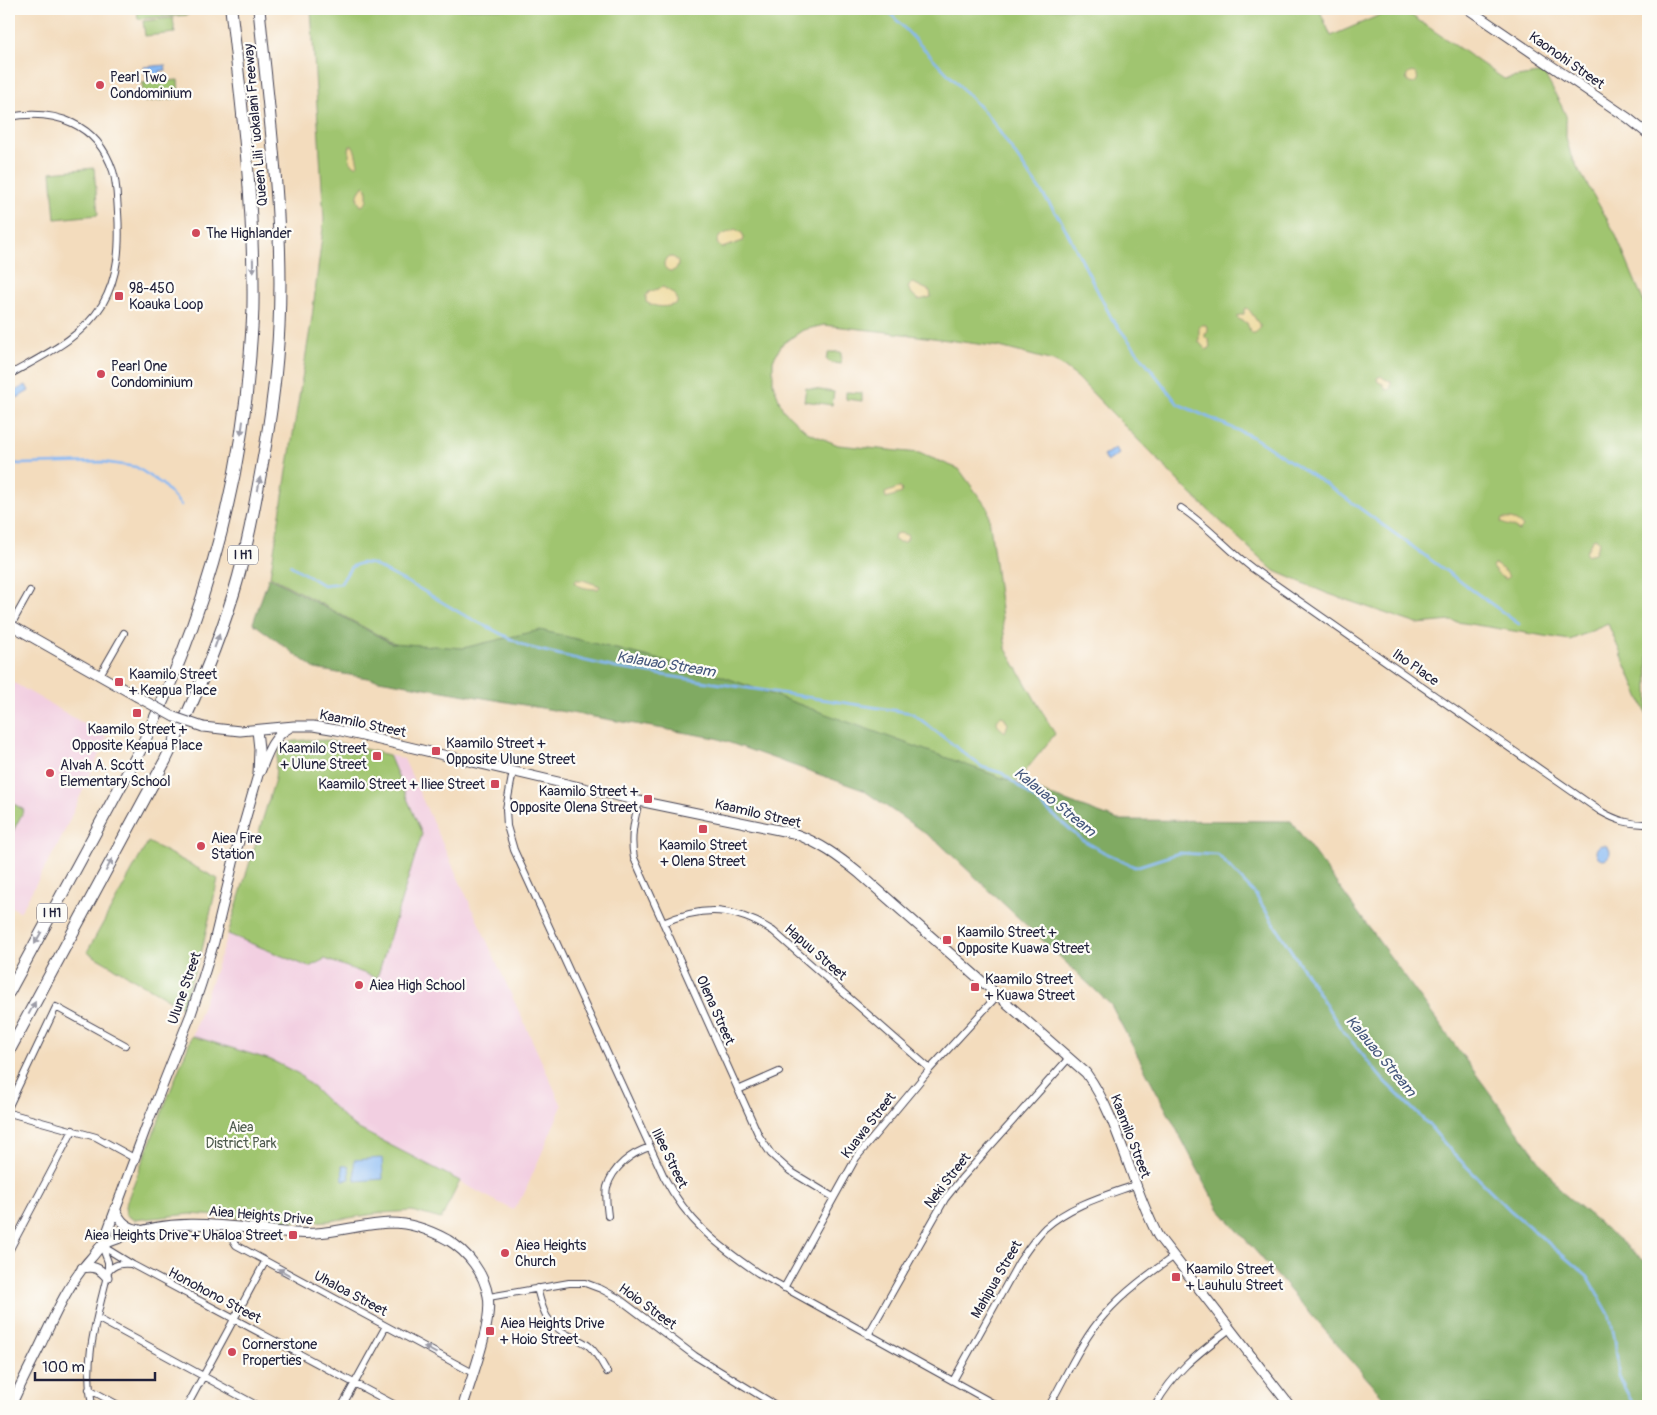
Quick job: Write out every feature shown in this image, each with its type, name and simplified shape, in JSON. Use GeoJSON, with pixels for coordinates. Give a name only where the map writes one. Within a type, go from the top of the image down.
{"type":"FeatureCollection","features":[{"type":"Feature","properties":{"kind":"highway","name":"Queen Liliʻuokalani Freeway"},"geometry":{"type":"LineString","coordinates":[[9,992],[154,723],[190,634],[208,581],[226,515],[238,459],[247,399],[253,305],[252,219],[232,9]]}},
{"type":"Feature","properties":{"kind":"highway","name":"Queen Liliʻuokalani Freeway"},"geometry":{"type":"LineString","coordinates":[[9,1052],[188,715],[217,642],[234,592],[254,511],[269,427],[275,377],[280,290],[277,205],[259,9]]}},
{"type":"Feature","properties":{"kind":"street","name":"Kaonohi Street"},"geometry":{"type":"LineString","coordinates":[[1468,9],[1621,113],[1648,134]]}},
{"type":"Feature","properties":{"kind":"street"},"geometry":{"type":"LineString","coordinates":[[9,117],[43,115],[58,117],[66,119],[94,137],[105,152],[113,172],[120,238],[115,272],[102,305],[77,333],[61,345],[9,376]]}},
{"type":"Feature","properties":{"kind":"street","name":"Iho Place"},"geometry":{"type":"LineString","coordinates":[[1181,508],[1198,519],[1224,546],[1252,568],[1600,812],[1625,823],[1648,824]]}},
{"type":"Feature","properties":{"kind":"street"},"geometry":{"type":"LineString","coordinates":[[10,625],[30,591]]}},
{"type":"Feature","properties":{"kind":"street","name":"Kaamilo Street"},"geometry":{"type":"LineString","coordinates":[[10,625],[174,717],[203,728],[230,731],[313,726],[338,730],[639,801],[794,833],[833,852],[1086,1073],[1106,1105],[1145,1212],[1154,1228],[1173,1257],[1290,1406]]}},
{"type":"Feature","properties":{"kind":"street"},"geometry":{"type":"LineString","coordinates":[[100,675],[124,633]]}},
{"type":"Feature","properties":{"kind":"street"},"geometry":{"type":"LineString","coordinates":[[258,775],[274,740],[294,726]]}},
{"type":"Feature","properties":{"kind":"street","name":"Ulune Street"},"geometry":{"type":"LineString","coordinates":[[102,1246],[134,1158],[191,1014],[214,942],[235,855],[258,775],[259,748],[256,730]]}},
{"type":"Feature","properties":{"kind":"street","name":"Iliee Street"},"geometry":{"type":"LineString","coordinates":[[513,771],[506,809],[507,826],[514,850],[650,1147],[674,1195],[687,1214],[724,1250],[784,1288],[998,1406]]}},
{"type":"Feature","properties":{"kind":"street","name":"Olena Street"},"geometry":{"type":"LineString","coordinates":[[639,801],[632,833],[631,845],[634,858],[759,1136],[771,1154],[790,1171],[833,1197]]}},
{"type":"Feature","properties":{"kind":"street","name":"Hapuu Street"},"geometry":{"type":"LineString","coordinates":[[663,923],[681,915],[711,910],[738,914],[757,921],[773,931],[930,1069]]}},
{"type":"Feature","properties":{"kind":"street","name":"Kuawa Street"},"geometry":{"type":"LineString","coordinates":[[784,1288],[856,1158],[930,1069],[997,996]]}},
{"type":"Feature","properties":{"kind":"street"},"geometry":{"type":"LineString","coordinates":[[9,1106],[56,1007],[125,1045]]}},
{"type":"Feature","properties":{"kind":"street","name":"Neki Street"},"geometry":{"type":"LineString","coordinates":[[868,1335],[945,1199],[1069,1058]]}},
{"type":"Feature","properties":{"kind":"street"},"geometry":{"type":"LineString","coordinates":[[738,1090],[779,1072]]}},
{"type":"Feature","properties":{"kind":"street"},"geometry":{"type":"LineString","coordinates":[[9,1113],[96,1137],[134,1158]]}},
{"type":"Feature","properties":{"kind":"street"},"geometry":{"type":"LineString","coordinates":[[9,1251],[73,1130]]}},
{"type":"Feature","properties":{"kind":"street"},"geometry":{"type":"LineString","coordinates":[[608,1216],[607,1188],[614,1173],[624,1160],[650,1147]]}},
{"type":"Feature","properties":{"kind":"street","name":"Mahipua Street"},"geometry":{"type":"LineString","coordinates":[[953,1381],[1019,1262],[1032,1243],[1045,1229],[1060,1216],[1078,1206],[1135,1185]]}},
{"type":"Feature","properties":{"kind":"street"},"geometry":{"type":"LineString","coordinates":[[115,1208],[123,1224],[140,1230]]}},
{"type":"Feature","properties":{"kind":"street","name":"Aiea Heights Drive"},"geometry":{"type":"LineString","coordinates":[[11,1406],[55,1316],[82,1268],[102,1246],[140,1230],[164,1225],[182,1224],[214,1224],[312,1234],[384,1224],[409,1224],[438,1234],[464,1252],[474,1264],[483,1278],[488,1297],[488,1310],[482,1341],[463,1406]]}},
{"type":"Feature","properties":{"kind":"street","name":"Uhaloa Street"},"geometry":{"type":"LineString","coordinates":[[228,1226],[230,1237],[236,1245],[473,1373]]}},
{"type":"Feature","properties":{"kind":"street"},"geometry":{"type":"LineString","coordinates":[[92,1406],[88,1378],[89,1354],[108,1262],[102,1246]]}},
{"type":"Feature","properties":{"kind":"street","name":"Honohono Street"},"geometry":{"type":"LineString","coordinates":[[102,1246],[132,1265],[397,1406]]}},
{"type":"Feature","properties":{"kind":"street"},"geometry":{"type":"LineString","coordinates":[[1049,1406],[1103,1315],[1120,1297],[1173,1257]]}},
{"type":"Feature","properties":{"kind":"street"},"geometry":{"type":"LineString","coordinates":[[187,1406],[265,1262]]}},
{"type":"Feature","properties":{"kind":"street"},"geometry":{"type":"LineString","coordinates":[[107,1274],[112,1267],[118,1264],[132,1265]]}},
{"type":"Feature","properties":{"kind":"street"},"geometry":{"type":"LineString","coordinates":[[82,1268],[95,1267],[107,1274]]}},
{"type":"Feature","properties":{"kind":"street","name":"Hoio Street"},"geometry":{"type":"LineString","coordinates":[[488,1297],[569,1283],[585,1283],[601,1289],[618,1298],[695,1356],[777,1406]]}},
{"type":"Feature","properties":{"kind":"street"},"geometry":{"type":"LineString","coordinates":[[538,1288],[541,1306],[548,1320],[591,1348],[607,1372]]}},
{"type":"Feature","properties":{"kind":"street"},"geometry":{"type":"LineString","coordinates":[[97,1318],[258,1406]]}},
{"type":"Feature","properties":{"kind":"street"},"geometry":{"type":"LineString","coordinates":[[342,1406],[386,1326]]}},
{"type":"Feature","properties":{"kind":"street"},"geometry":{"type":"LineString","coordinates":[[1156,1406],[1176,1375],[1230,1329]]}},
{"type":"Feature","properties":{"kind":"street"},"geometry":{"type":"LineString","coordinates":[[89,1388],[120,1406]]}},
{"type":"Feature","properties":{"kind":"shaded area","name":"Alvah A. Scott Elementary School"},"geometry":{"type":"Polygon","coordinates":[[[9,680],[107,737],[59,843],[20,912],[9,905],[9,680]]]}},
{"type":"Feature","properties":{"kind":"shaded area","name":"Aiea High School"},"geometry":{"type":"Polygon","coordinates":[[[327,740],[404,759],[562,1106],[524,1194],[513,1210],[353,1126],[299,1074],[271,1060],[192,1036],[228,934],[275,779],[281,748],[290,742],[327,740]]]}},
{"type":"Feature","properties":{"kind":"green space"},"geometry":{"type":"Polygon","coordinates":[[[137,9],[187,9],[188,15],[138,19],[137,9]]]}},
{"type":"Feature","properties":{"kind":"green space"},"geometry":{"type":"Polygon","coordinates":[[[311,9],[1319,9],[1331,36],[1394,9],[1402,9],[1504,79],[1544,73],[1566,116],[1566,137],[1571,156],[1615,233],[1645,305],[1648,356],[1648,717],[1608,624],[1570,640],[1451,621],[1417,624],[1326,593],[1273,570],[1190,493],[1077,377],[1061,365],[1053,361],[1000,347],[824,325],[803,330],[782,344],[773,360],[773,383],[783,410],[807,432],[838,445],[919,453],[959,469],[988,509],[1006,649],[1055,734],[997,806],[849,755],[391,642],[270,576],[312,317],[324,220],[311,9]]]}},
{"type":"Feature","properties":{"kind":"green space"},"geometry":{"type":"Polygon","coordinates":[[[173,18],[175,33],[145,36],[143,21],[173,18]]]}},
{"type":"Feature","properties":{"kind":"green space"},"geometry":{"type":"Polygon","coordinates":[[[178,80],[179,98],[144,102],[142,83],[178,80]]]}},
{"type":"Feature","properties":{"kind":"green space"},"geometry":{"type":"Polygon","coordinates":[[[94,168],[98,215],[55,219],[51,172],[94,168]]]}},
{"type":"Feature","properties":{"kind":"green space"},"geometry":{"type":"Polygon","coordinates":[[[829,352],[841,352],[841,364],[831,363],[826,359],[829,352]]]}},
{"type":"Feature","properties":{"kind":"green space"},"geometry":{"type":"Polygon","coordinates":[[[806,388],[834,392],[832,405],[804,401],[806,388]]]}},
{"type":"Feature","properties":{"kind":"green space"},"geometry":{"type":"Polygon","coordinates":[[[846,392],[862,393],[862,401],[846,399],[846,392]]]}},
{"type":"Feature","properties":{"kind":"green space"},"geometry":{"type":"Polygon","coordinates":[[[269,577],[391,643],[463,648],[540,630],[713,673],[1118,820],[1291,821],[1563,1193],[1648,1264],[1648,1406],[1391,1406],[1218,1208],[1111,1005],[939,843],[863,790],[716,738],[315,669],[253,623],[269,577]]]}},
{"type":"Feature","properties":{"kind":"green space"},"geometry":{"type":"Polygon","coordinates":[[[327,740],[389,755],[422,834],[377,978],[325,959],[309,967],[228,934],[275,779],[279,751],[290,742],[327,740]]]}},
{"type":"Feature","properties":{"kind":"green space"},"geometry":{"type":"Polygon","coordinates":[[[9,801],[24,810],[9,839],[9,801]]]}},
{"type":"Feature","properties":{"kind":"green space"},"geometry":{"type":"Polygon","coordinates":[[[148,842],[218,879],[202,950],[182,1007],[87,952],[148,842]]]}},
{"type":"Feature","properties":{"kind":"green space","name":"Aiea District Park"},"geometry":{"type":"Polygon","coordinates":[[[192,1036],[271,1060],[299,1074],[353,1126],[460,1181],[441,1219],[412,1211],[305,1222],[190,1214],[134,1220],[126,1215],[125,1206],[192,1036]]]}},
{"type":"Feature","properties":{"kind":"sand"},"geometry":{"type":"Polygon","coordinates":[[[1410,73],[1414,73],[1417,78],[1416,82],[1410,83],[1407,80],[1407,76],[1410,73]]]}},
{"type":"Feature","properties":{"kind":"sand"},"geometry":{"type":"Polygon","coordinates":[[[350,146],[353,146],[358,164],[356,166],[350,161],[350,146]]]}},
{"type":"Feature","properties":{"kind":"sand"},"geometry":{"type":"Polygon","coordinates":[[[365,186],[367,188],[367,201],[361,206],[358,196],[361,189],[365,186]]]}},
{"type":"Feature","properties":{"kind":"sand"},"geometry":{"type":"Polygon","coordinates":[[[735,229],[742,233],[743,241],[722,248],[718,245],[717,241],[720,236],[735,229]]]}},
{"type":"Feature","properties":{"kind":"sand"},"geometry":{"type":"Polygon","coordinates":[[[668,257],[674,257],[678,264],[674,271],[668,271],[664,267],[664,261],[668,257]]]}},
{"type":"Feature","properties":{"kind":"sand"},"geometry":{"type":"Polygon","coordinates":[[[913,283],[930,291],[931,297],[919,300],[908,288],[913,283]]]}},
{"type":"Feature","properties":{"kind":"sand"},"geometry":{"type":"Polygon","coordinates":[[[663,287],[677,297],[677,303],[661,307],[646,302],[646,296],[649,292],[663,287]]]}},
{"type":"Feature","properties":{"kind":"sand"},"geometry":{"type":"Polygon","coordinates":[[[1247,308],[1261,327],[1254,333],[1251,333],[1247,323],[1237,318],[1237,316],[1244,314],[1244,309],[1247,308]]]}},
{"type":"Feature","properties":{"kind":"sand"},"geometry":{"type":"Polygon","coordinates":[[[1201,325],[1206,325],[1208,331],[1205,337],[1209,340],[1210,348],[1206,350],[1199,342],[1199,328],[1201,325]]]}},
{"type":"Feature","properties":{"kind":"sand"},"geometry":{"type":"Polygon","coordinates":[[[1381,376],[1391,381],[1391,389],[1386,390],[1383,384],[1378,382],[1377,378],[1381,376]]]}},
{"type":"Feature","properties":{"kind":"sand"},"geometry":{"type":"Polygon","coordinates":[[[901,488],[902,493],[886,498],[885,493],[901,488]]]}},
{"type":"Feature","properties":{"kind":"sand"},"geometry":{"type":"Polygon","coordinates":[[[1502,519],[1514,520],[1523,527],[1519,531],[1514,527],[1503,524],[1501,522],[1502,519]]]}},
{"type":"Feature","properties":{"kind":"sand"},"geometry":{"type":"Polygon","coordinates":[[[895,534],[907,535],[908,538],[905,542],[894,540],[895,534]]]}},
{"type":"Feature","properties":{"kind":"sand"},"geometry":{"type":"Polygon","coordinates":[[[1596,538],[1599,542],[1595,553],[1586,555],[1593,539],[1596,538]]]}},
{"type":"Feature","properties":{"kind":"sand"},"geometry":{"type":"Polygon","coordinates":[[[1495,564],[1506,572],[1509,577],[1506,579],[1498,574],[1492,567],[1495,564]]]}},
{"type":"Feature","properties":{"kind":"sand"},"geometry":{"type":"Polygon","coordinates":[[[576,580],[583,580],[600,586],[598,589],[585,588],[575,583],[576,580]]]}},
{"type":"Feature","properties":{"kind":"sand"},"geometry":{"type":"Polygon","coordinates":[[[1001,716],[1004,717],[1008,724],[1005,732],[998,726],[997,721],[1001,716]]]}},
{"type":"Feature","properties":{"kind":"water"},"geometry":{"type":"Polygon","coordinates":[[[165,65],[166,70],[160,71],[160,76],[146,77],[144,67],[165,65]]]}},
{"type":"Feature","properties":{"kind":"water"},"geometry":{"type":"Polygon","coordinates":[[[26,385],[29,391],[17,398],[13,392],[26,385]]]}},
{"type":"Feature","properties":{"kind":"water"},"geometry":{"type":"Polygon","coordinates":[[[1115,448],[1119,454],[1107,462],[1103,456],[1115,448]]]}},
{"type":"Feature","properties":{"kind":"water"},"geometry":{"type":"Polygon","coordinates":[[[1600,845],[1606,845],[1610,852],[1606,859],[1600,859],[1596,855],[1596,849],[1600,845]]]}},
{"type":"Feature","properties":{"kind":"water"},"geometry":{"type":"Polygon","coordinates":[[[382,1158],[383,1179],[355,1181],[354,1160],[382,1158]]]}},
{"type":"Feature","properties":{"kind":"water"},"geometry":{"type":"Polygon","coordinates":[[[342,1166],[349,1166],[350,1179],[343,1180],[342,1166]]]}},
{"type":"Feature","properties":{"kind":"waterway"},"geometry":{"type":"LineString","coordinates":[[886,9],[990,118],[1062,222],[1112,319],[1178,404],[1253,437],[1336,491],[1519,624]]}},
{"type":"Feature","properties":{"kind":"waterway","name":"Kalauao Stream"},"geometry":{"type":"LineString","coordinates":[[9,463],[103,462],[136,467],[162,484],[181,505]]}},
{"type":"Feature","properties":{"kind":"waterway","name":"Kalauao Stream"},"geometry":{"type":"LineString","coordinates":[[290,565],[323,585],[341,583],[351,567],[361,563],[372,564],[462,614],[527,647],[616,668],[912,713],[982,767],[1002,773],[1081,839],[1109,855],[1135,867],[1179,853],[1218,855],[1255,894],[1340,1027],[1383,1080],[1510,1210],[1588,1277],[1609,1314],[1615,1339],[1619,1377],[1634,1406]]}},
{"type":"Feature","properties":{"kind":"place","name":"Pearl Two Condominium"},"geometry":{"type":"Point","coordinates":[100,85]}},
{"type":"Feature","properties":{"kind":"place","name":"The Highlander"},"geometry":{"type":"Point","coordinates":[196,233]}},
{"type":"Feature","properties":{"kind":"place","name":"98-450 Koauka Loop"},"geometry":{"type":"Point","coordinates":[119,296]}},
{"type":"Feature","properties":{"kind":"place","name":"Pearl One Condominium"},"geometry":{"type":"Point","coordinates":[101,374]}},
{"type":"Feature","properties":{"kind":"place","name":"Kaamilo Street + Keapua Place"},"geometry":{"type":"Point","coordinates":[119,682]}},
{"type":"Feature","properties":{"kind":"place","name":"Kaamilo Street + Opposite Keapua Place"},"geometry":{"type":"Point","coordinates":[137,713]}},
{"type":"Feature","properties":{"kind":"place","name":"Kaamilo Street + Opposite Ulune Street"},"geometry":{"type":"Point","coordinates":[436,751]}},
{"type":"Feature","properties":{"kind":"place","name":"Kaamilo Street + Ulune Street"},"geometry":{"type":"Point","coordinates":[377,756]}},
{"type":"Feature","properties":{"kind":"place","name":"Alvah A. Scott Elementary School"},"geometry":{"type":"Point","coordinates":[50,773]}},
{"type":"Feature","properties":{"kind":"place","name":"Kaamilo Street + Iliee Street"},"geometry":{"type":"Point","coordinates":[495,784]}},
{"type":"Feature","properties":{"kind":"place","name":"Kaamilo Street + Opposite Olena Street"},"geometry":{"type":"Point","coordinates":[648,799]}},
{"type":"Feature","properties":{"kind":"place","name":"Kaamilo Street + Olena Street"},"geometry":{"type":"Point","coordinates":[703,829]}},
{"type":"Feature","properties":{"kind":"place","name":"Aiea Fire Station"},"geometry":{"type":"Point","coordinates":[201,846]}},
{"type":"Feature","properties":{"kind":"place","name":"Kaamilo Street + Opposite Kuawa Street"},"geometry":{"type":"Point","coordinates":[947,940]}},
{"type":"Feature","properties":{"kind":"place","name":"Aiea High School"},"geometry":{"type":"Point","coordinates":[359,985]}},
{"type":"Feature","properties":{"kind":"place","name":"Kaamilo Street + Kuawa Street"},"geometry":{"type":"Point","coordinates":[975,987]}},
{"type":"Feature","properties":{"kind":"place","name":"Aiea Heights Drive + Uhaloa Street"},"geometry":{"type":"Point","coordinates":[293,1235]}},
{"type":"Feature","properties":{"kind":"place","name":"Aiea Heights Church"},"geometry":{"type":"Point","coordinates":[505,1253]}},
{"type":"Feature","properties":{"kind":"place","name":"Kaamilo Street + Lauhulu Street"},"geometry":{"type":"Point","coordinates":[1176,1277]}},
{"type":"Feature","properties":{"kind":"place","name":"Aiea Heights Drive + Hoio Street"},"geometry":{"type":"Point","coordinates":[490,1331]}},
{"type":"Feature","properties":{"kind":"place","name":"Cornerstone Properties"},"geometry":{"type":"Point","coordinates":[232,1352]}}]}
